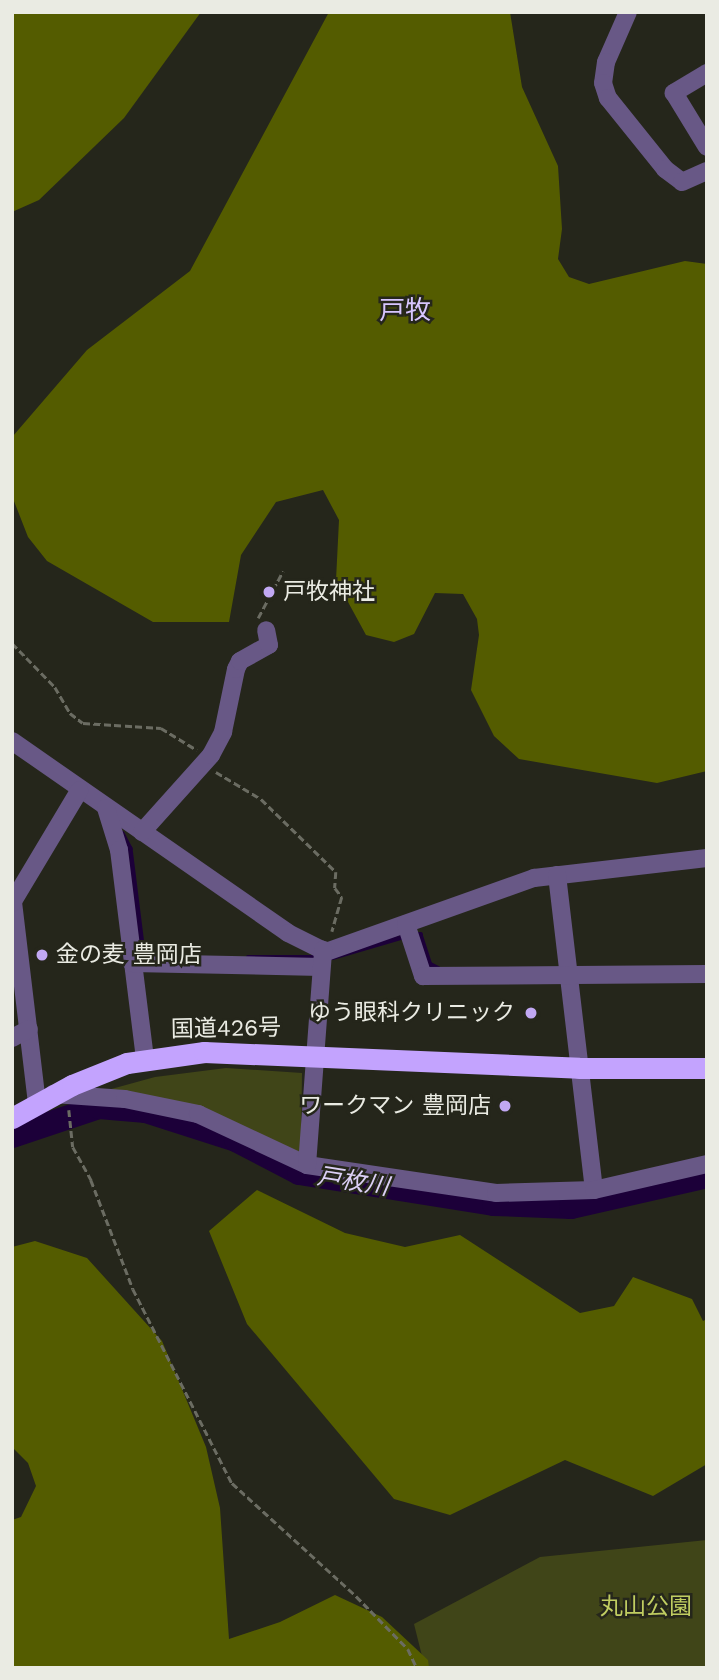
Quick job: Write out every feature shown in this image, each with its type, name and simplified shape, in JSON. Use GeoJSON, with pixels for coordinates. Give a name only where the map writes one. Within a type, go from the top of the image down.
{"type":"FeatureCollection","features":[{"type":"Feature","properties":{"kind":"highway","name":"国道426号"},"geometry":{"type":"LineString","coordinates":[[12,1118],[53,1097],[145,1059],[204,1052],[313,1054],[579,1068],[707,1068]]}},
{"type":"Feature","properties":{"kind":"street"},"geometry":{"type":"LineString","coordinates":[[628,12],[606,62],[603,83],[608,98],[649,150],[682,182],[707,171]]}},
{"type":"Feature","properties":{"kind":"street"},"geometry":{"type":"LineString","coordinates":[[707,73],[674,93],[707,147]]}},
{"type":"Feature","properties":{"kind":"street"},"geometry":{"type":"LineString","coordinates":[[142,832],[205,762],[223,732],[240,661],[269,645],[262,624]]}},
{"type":"Feature","properties":{"kind":"street"},"geometry":{"type":"LineString","coordinates":[[12,741],[79,791],[323,956]]}},
{"type":"Feature","properties":{"kind":"street"},"geometry":{"type":"LineString","coordinates":[[79,791],[13,903],[29,1029],[53,1097],[125,1099],[198,1114],[307,1165],[496,1193],[594,1190],[707,1164]]}},
{"type":"Feature","properties":{"kind":"street"},"geometry":{"type":"LineString","coordinates":[[106,808],[119,850],[145,1059]]}},
{"type":"Feature","properties":{"kind":"street"},"geometry":{"type":"LineString","coordinates":[[132,963],[323,956],[534,878],[707,858]]}},
{"type":"Feature","properties":{"kind":"street"},"geometry":{"type":"LineString","coordinates":[[557,876],[571,975],[594,1190]]}},
{"type":"Feature","properties":{"kind":"street"},"geometry":{"type":"LineString","coordinates":[[405,924],[423,976],[707,974]]}},
{"type":"Feature","properties":{"kind":"street"},"geometry":{"type":"LineString","coordinates":[[307,1165],[313,1054],[323,956]]}},
{"type":"Feature","properties":{"kind":"street"},"geometry":{"type":"LineString","coordinates":[[12,1038],[29,1029]]}},
{"type":"Feature","properties":{"kind":"path"},"geometry":{"type":"LineString","coordinates":[[262,624],[283,571]]}},
{"type":"Feature","properties":{"kind":"path"},"geometry":{"type":"LineString","coordinates":[[12,643],[55,687],[70,713],[83,723],[161,728],[181,738],[205,762],[261,799],[336,872],[335,888],[342,897],[323,956]]}},
{"type":"Feature","properties":{"kind":"path"},"geometry":{"type":"LineString","coordinates":[[53,1097],[91,1180],[132,1289],[232,1483],[347,1587],[408,1648],[417,1668]]}},
{"type":"Feature","properties":{"kind":"green space"},"geometry":{"type":"Polygon","coordinates":[[[12,12],[201,12],[124,118],[39,200],[12,212],[12,12]]]}},
{"type":"Feature","properties":{"kind":"green space"},"geometry":{"type":"Polygon","coordinates":[[[329,12],[510,12],[522,87],[558,166],[562,229],[558,259],[569,277],[589,284],[685,261],[707,264],[707,771],[657,783],[519,759],[494,736],[471,690],[479,635],[477,619],[463,594],[435,593],[414,634],[394,642],[366,635],[336,580],[339,520],[323,490],[276,502],[241,555],[229,622],[153,622],[47,561],[28,537],[12,496],[13,436],[87,350],[190,271],[329,12]]]}},
{"type":"Feature","properties":{"kind":"green space"},"geometry":{"type":"Polygon","coordinates":[[[226,1068],[302,1073],[301,1154],[190,1105],[104,1091],[155,1077],[226,1068]]]}},
{"type":"Feature","properties":{"kind":"green space"},"geometry":{"type":"Polygon","coordinates":[[[257,1190],[345,1233],[405,1247],[460,1235],[580,1313],[614,1306],[633,1277],[692,1299],[703,1321],[707,1319],[707,1464],[653,1496],[565,1460],[450,1515],[394,1499],[247,1324],[209,1231],[257,1190]]]}},
{"type":"Feature","properties":{"kind":"green space"},"geometry":{"type":"Polygon","coordinates":[[[35,1241],[87,1258],[162,1341],[206,1447],[220,1508],[229,1639],[280,1622],[335,1595],[382,1617],[428,1660],[429,1668],[12,1668],[12,1520],[21,1517],[36,1486],[28,1463],[12,1447],[12,1247],[35,1241]]]}},
{"type":"Feature","properties":{"kind":"green space","name":"丸山公園"},"geometry":{"type":"Polygon","coordinates":[[[707,1540],[707,1668],[425,1668],[414,1624],[540,1557],[707,1540]]]}},
{"type":"Feature","properties":{"kind":"waterway"},"geometry":{"type":"LineString","coordinates":[[122,833],[130,848],[143,952],[152,955]]}},
{"type":"Feature","properties":{"kind":"waterway"},"geometry":{"type":"LineString","coordinates":[[413,935],[420,934],[430,964],[438,968]]}},
{"type":"Feature","properties":{"kind":"waterway"},"geometry":{"type":"LineString","coordinates":[[332,957],[404,936]]}},
{"type":"Feature","properties":{"kind":"waterway"},"geometry":{"type":"LineString","coordinates":[[248,957],[317,957]]}},
{"type":"Feature","properties":{"kind":"waterway","name":"戸枚川"},"geometry":{"type":"LineString","coordinates":[[12,1136],[99,1107],[146,1111],[236,1140],[299,1173],[494,1204],[571,1207],[707,1176]]}},
{"type":"Feature","properties":{"kind":"place","name":"戸牧神社"},"geometry":{"type":"Point","coordinates":[269,592]}},
{"type":"Feature","properties":{"kind":"place","name":"金の麦 豊岡店"},"geometry":{"type":"Point","coordinates":[42,955]}},
{"type":"Feature","properties":{"kind":"place","name":"ゆう眼科クリニック"},"geometry":{"type":"Point","coordinates":[531,1013]}},
{"type":"Feature","properties":{"kind":"place","name":"ワークマン 豊岡店"},"geometry":{"type":"Point","coordinates":[505,1106]}},
{"type":"Feature","properties":{"kind":"district","name":"戸牧"},"geometry":{"type":"Point","coordinates":[405,311]}}]}
